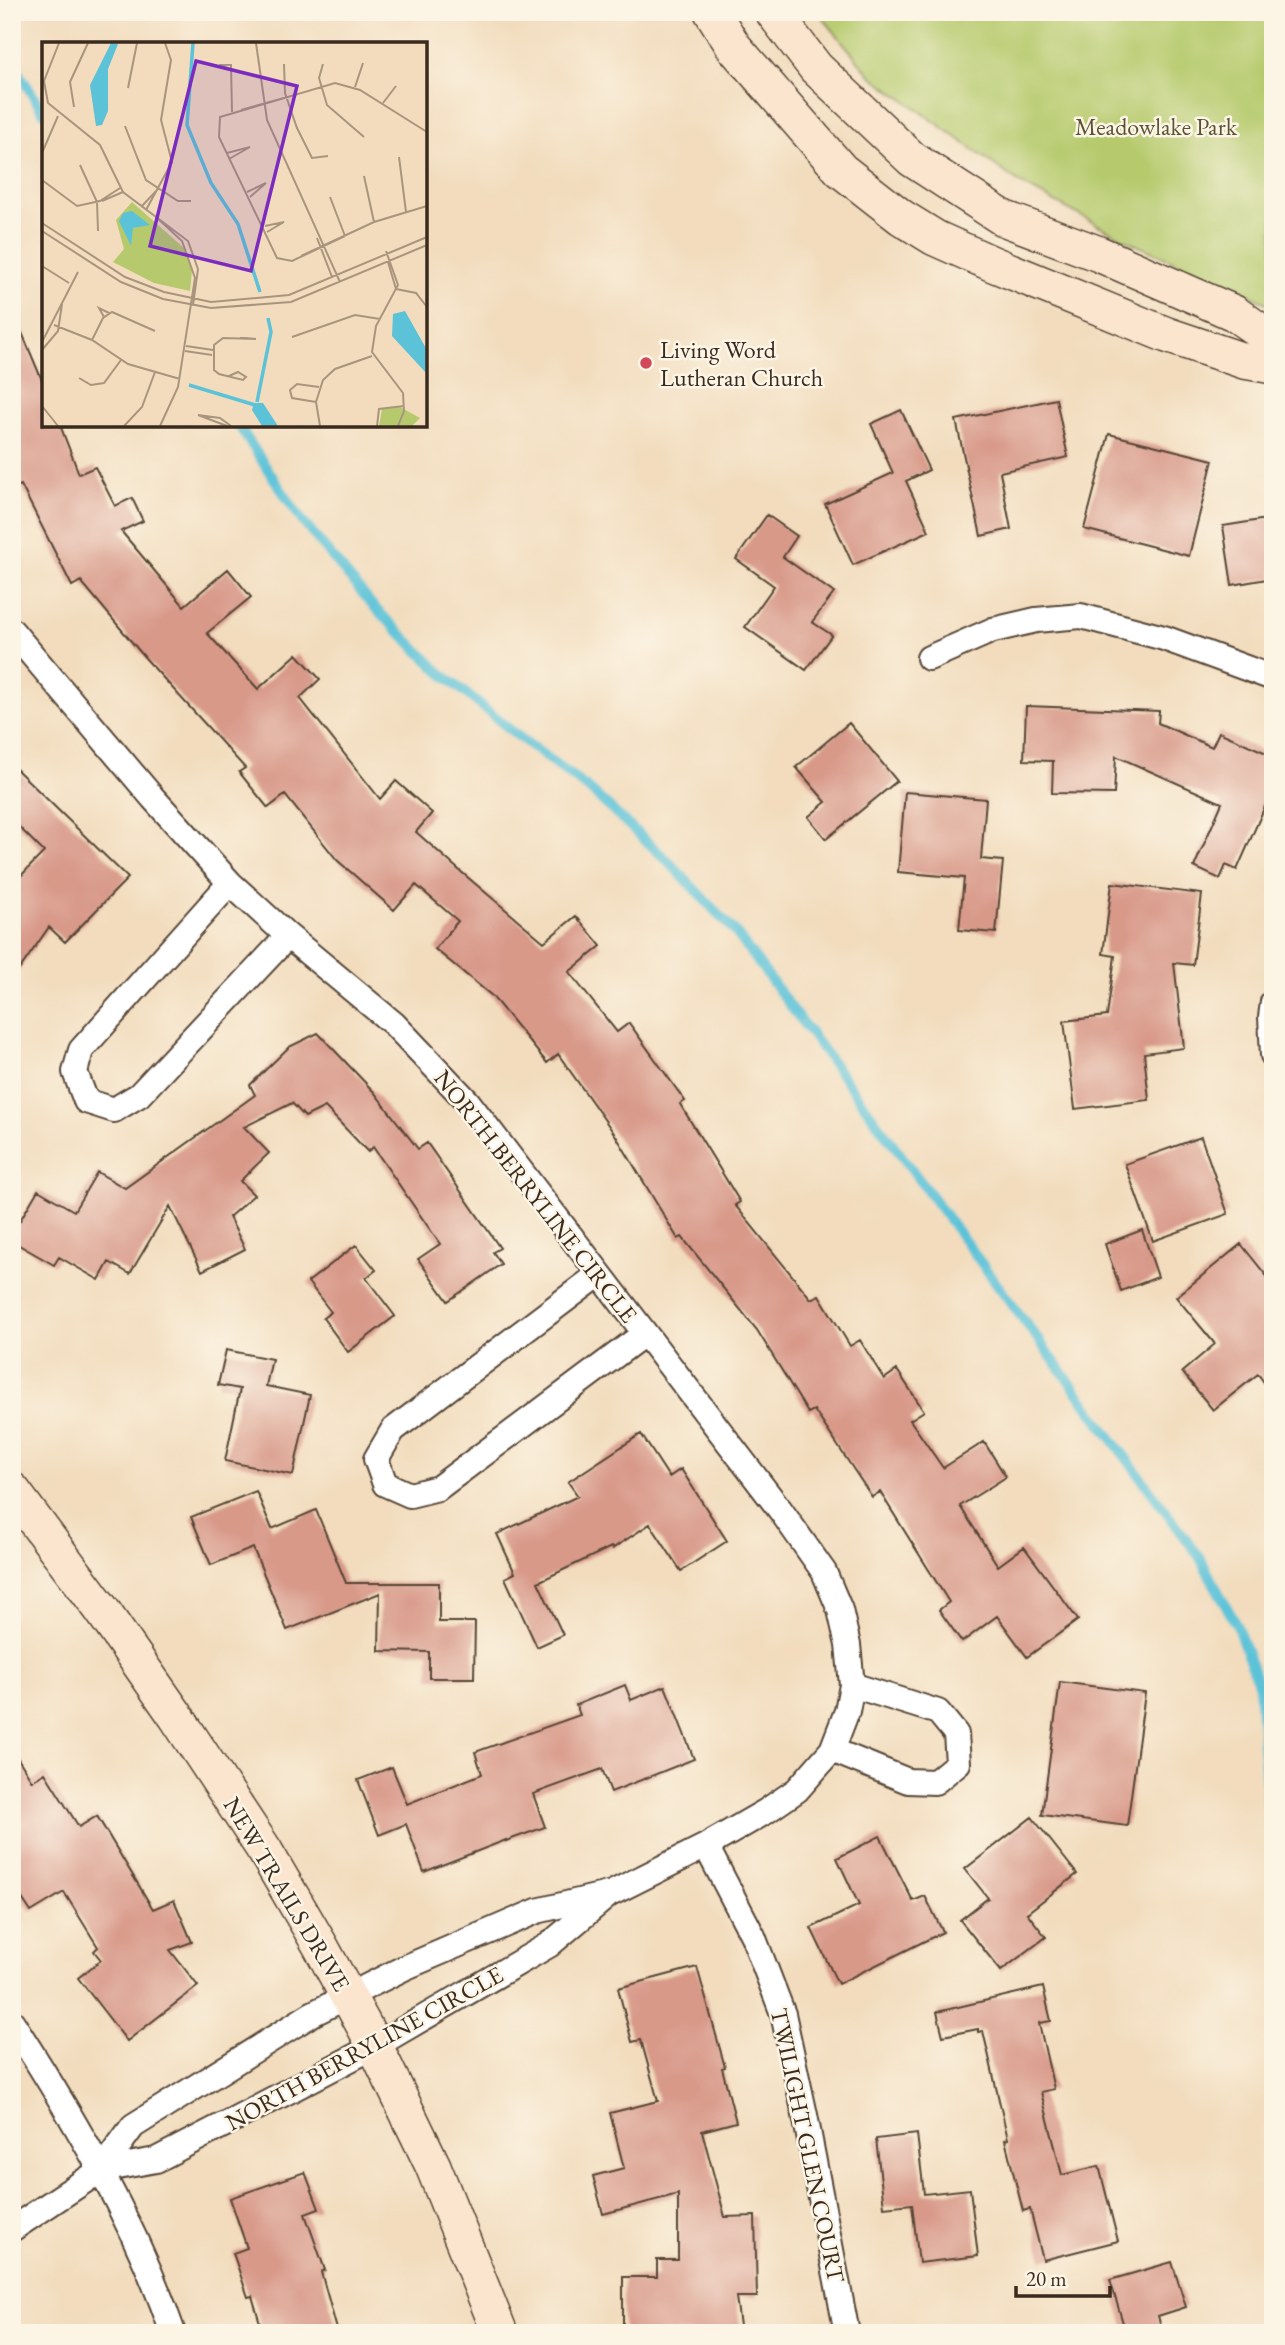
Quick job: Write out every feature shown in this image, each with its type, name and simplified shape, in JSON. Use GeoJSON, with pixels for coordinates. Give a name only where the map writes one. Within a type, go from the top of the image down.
{"type":"FeatureCollection","features":[{"type":"Feature","properties":{"kind":"street"},"geometry":{"type":"LineString","coordinates":[[712,12],[734,47],[841,170],[912,224],[935,238],[993,264],[1167,335],[1244,361],[1273,366]]}},
{"type":"Feature","properties":{"kind":"street"},"geometry":{"type":"LineString","coordinates":[[773,12],[816,68],[912,159],[980,204],[1003,218],[1099,254],[1234,313],[1273,340]]}},
{"type":"Feature","properties":{"kind":"street"},"geometry":{"type":"LineString","coordinates":[[929,658],[993,630],[1036,620],[1080,616],[1164,638],[1273,678]]}},
{"type":"Feature","properties":{"kind":"street","name":"NORTH BERRYLINE CIRCLE"},"geometry":{"type":"LineString","coordinates":[[12,631],[153,798],[230,883],[288,936],[394,1024],[468,1102],[781,1511],[824,1572],[840,1610],[848,1645],[852,1685],[847,1712],[832,1750],[797,1790],[765,1812],[706,1846],[612,1893],[549,1945],[375,2046],[156,2160],[101,2170]]}},
{"type":"Feature","properties":{"kind":"street"},"geometry":{"type":"LineString","coordinates":[[230,883],[81,1050],[75,1072],[86,1101],[114,1110],[139,1095],[288,936]]}},
{"type":"Feature","properties":{"kind":"street"},"geometry":{"type":"LineString","coordinates":[[1273,1002],[1273,1055]]}},
{"type":"Feature","properties":{"kind":"street"},"geometry":{"type":"LineString","coordinates":[[598,1275],[393,1430],[376,1459],[385,1484],[410,1495],[438,1488],[644,1334]]}},
{"type":"Feature","properties":{"kind":"street","name":"NEW TRAILS DRIVE"},"geometry":{"type":"LineString","coordinates":[[12,1490],[102,1610],[191,1738],[265,1851],[348,1994],[433,2166],[500,2333]]}},
{"type":"Feature","properties":{"kind":"street"},"geometry":{"type":"LineString","coordinates":[[832,1750],[908,1781],[935,1782],[958,1763],[956,1734],[938,1712],[852,1685]]}},
{"type":"Feature","properties":{"kind":"street","name":"TWILIGHT GLEN COURT"},"geometry":{"type":"LineString","coordinates":[[706,1846],[753,1936],[783,2014],[847,2333]]}},
{"type":"Feature","properties":{"kind":"street","name":"NORTH BERRYLINE CIRCLE"},"geometry":{"type":"LineString","coordinates":[[12,2229],[101,2170],[133,2126],[312,2014],[404,1968],[537,1911],[612,1893]]}},
{"type":"Feature","properties":{"kind":"street"},"geometry":{"type":"LineString","coordinates":[[12,2022],[61,2098],[101,2170],[131,2231],[173,2333]]}},
{"type":"Feature","properties":{"kind":"green space","name":"Meadowlake Park"},"geometry":{"type":"Polygon","coordinates":[[[818,12],[1273,12],[1273,306],[1128,241],[1021,184],[870,75],[818,12]]]}},
{"type":"Feature","properties":{"kind":"building"},"geometry":{"type":"Polygon","coordinates":[[[12,309],[42,380],[42,427],[61,427],[79,474],[95,467],[115,506],[132,498],[143,521],[121,531],[184,606],[228,569],[251,597],[207,633],[258,689],[297,654],[320,679],[300,698],[380,799],[396,781],[432,813],[416,832],[544,942],[576,916],[601,946],[569,972],[617,1032],[629,1023],[685,1101],[680,1104],[740,1202],[735,1205],[811,1299],[819,1295],[850,1346],[860,1340],[884,1379],[897,1370],[924,1411],[910,1420],[943,1468],[984,1442],[1006,1477],[960,1506],[998,1566],[1024,1547],[1078,1620],[1027,1657],[997,1616],[962,1642],[939,1610],[949,1602],[880,1492],[872,1497],[814,1410],[808,1413],[757,1330],[682,1237],[678,1239],[616,1136],[558,1054],[547,1063],[492,996],[435,949],[458,921],[416,885],[394,910],[337,860],[285,795],[268,808],[239,772],[245,768],[146,659],[81,581],[72,586],[21,485],[12,489],[12,309]]]}},
{"type":"Feature","properties":{"kind":"building"},"geometry":{"type":"Polygon","coordinates":[[[1056,399],[1068,457],[1000,472],[1011,529],[981,536],[956,420],[1056,399]]]}},
{"type":"Feature","properties":{"kind":"building"},"geometry":{"type":"Polygon","coordinates":[[[901,410],[929,470],[906,481],[929,531],[853,565],[825,504],[893,473],[871,424],[901,410]]]}},
{"type":"Feature","properties":{"kind":"building"},"geometry":{"type":"Polygon","coordinates":[[[1109,434],[1213,460],[1189,556],[1084,529],[1109,434]]]}},
{"type":"Feature","properties":{"kind":"building"},"geometry":{"type":"Polygon","coordinates":[[[767,515],[797,536],[783,557],[834,593],[812,622],[832,635],[806,670],[745,627],[774,586],[736,559],[767,515]]]}},
{"type":"Feature","properties":{"kind":"building"},"geometry":{"type":"Polygon","coordinates":[[[1273,518],[1273,578],[1232,585],[1223,526],[1273,518]]]}},
{"type":"Feature","properties":{"kind":"building"},"geometry":{"type":"Polygon","coordinates":[[[1026,706],[1159,711],[1158,723],[1212,747],[1219,732],[1273,756],[1273,788],[1237,870],[1226,865],[1220,879],[1194,867],[1222,803],[1116,756],[1114,794],[1052,793],[1053,761],[1024,760],[1026,706]]]}},
{"type":"Feature","properties":{"kind":"building"},"geometry":{"type":"Polygon","coordinates":[[[849,723],[897,781],[826,839],[808,817],[826,802],[796,767],[849,723]]]}},
{"type":"Feature","properties":{"kind":"building"},"geometry":{"type":"Polygon","coordinates":[[[12,765],[128,878],[65,942],[49,927],[12,980],[12,885],[44,852],[12,820],[12,765]]]}},
{"type":"Feature","properties":{"kind":"building"},"geometry":{"type":"Polygon","coordinates":[[[905,792],[986,799],[981,859],[1003,861],[996,933],[959,930],[964,878],[898,872],[905,792]]]}},
{"type":"Feature","properties":{"kind":"building"},"geometry":{"type":"Polygon","coordinates":[[[1112,883],[1202,894],[1193,965],[1174,963],[1184,1048],[1144,1053],[1149,1100],[1075,1109],[1064,1021],[1107,1016],[1115,956],[1103,954],[1112,883]]]}},
{"type":"Feature","properties":{"kind":"building"},"geometry":{"type":"Polygon","coordinates":[[[318,1033],[374,1092],[418,1149],[427,1143],[500,1248],[493,1252],[501,1264],[448,1301],[418,1259],[440,1244],[373,1147],[368,1152],[325,1107],[305,1117],[292,1103],[244,1127],[269,1153],[240,1181],[254,1195],[229,1217],[245,1249],[202,1271],[170,1206],[130,1274],[109,1262],[99,1280],[59,1257],[54,1265],[12,1241],[12,1234],[38,1190],[74,1211],[97,1172],[125,1188],[255,1095],[250,1085],[289,1047],[318,1033]]]}},
{"type":"Feature","properties":{"kind":"building"},"geometry":{"type":"Polygon","coordinates":[[[1201,1137],[1228,1214],[1153,1241],[1125,1164],[1201,1137]]]}},
{"type":"Feature","properties":{"kind":"building"},"geometry":{"type":"Polygon","coordinates":[[[1142,1230],[1158,1277],[1121,1291],[1105,1244],[1142,1230]]]}},
{"type":"Feature","properties":{"kind":"building"},"geometry":{"type":"Polygon","coordinates":[[[1241,1244],[1273,1284],[1273,1395],[1258,1374],[1213,1410],[1182,1372],[1215,1344],[1176,1297],[1241,1244]]]}},
{"type":"Feature","properties":{"kind":"building"},"geometry":{"type":"Polygon","coordinates":[[[356,1245],[376,1270],[366,1278],[395,1316],[348,1352],[323,1318],[331,1312],[308,1282],[356,1245]]]}},
{"type":"Feature","properties":{"kind":"building"},"geometry":{"type":"Polygon","coordinates":[[[226,1350],[272,1359],[266,1386],[310,1395],[293,1475],[225,1461],[240,1389],[218,1385],[226,1350]]]}},
{"type":"Feature","properties":{"kind":"building"},"geometry":{"type":"Polygon","coordinates":[[[641,1434],[669,1477],[681,1469],[727,1541],[681,1571],[650,1524],[612,1549],[611,1547],[538,1582],[563,1635],[537,1647],[505,1578],[515,1573],[497,1534],[578,1496],[568,1482],[641,1434]]]}},
{"type":"Feature","properties":{"kind":"building"},"geometry":{"type":"Polygon","coordinates":[[[256,1491],[272,1529],[316,1510],[346,1583],[439,1583],[439,1622],[475,1622],[474,1678],[429,1678],[429,1652],[379,1651],[380,1593],[287,1630],[253,1548],[211,1565],[191,1517],[256,1491]]]}},
{"type":"Feature","properties":{"kind":"building"},"geometry":{"type":"Polygon","coordinates":[[[1060,1682],[1145,1693],[1127,1826],[1042,1815],[1060,1682]]]}},
{"type":"Feature","properties":{"kind":"building"},"geometry":{"type":"Polygon","coordinates":[[[625,1685],[631,1700],[665,1686],[694,1759],[611,1792],[602,1769],[533,1794],[545,1827],[424,1872],[406,1824],[379,1835],[358,1780],[392,1767],[407,1804],[482,1774],[475,1752],[580,1715],[576,1705],[625,1685]]]}},
{"type":"Feature","properties":{"kind":"building"},"geometry":{"type":"Polygon","coordinates":[[[12,1749],[32,1781],[45,1773],[79,1827],[97,1816],[153,1909],[174,1900],[192,1942],[170,1950],[198,1986],[127,2041],[78,1978],[101,1960],[94,1951],[98,1947],[64,1892],[31,1912],[12,1883],[12,1749]]]}},
{"type":"Feature","properties":{"kind":"building"},"geometry":{"type":"Polygon","coordinates":[[[1032,1817],[1077,1874],[1027,1913],[1046,1937],[1001,1971],[960,1920],[988,1898],[965,1869],[1032,1817]]]}},
{"type":"Feature","properties":{"kind":"building"},"geometry":{"type":"Polygon","coordinates":[[[880,1836],[913,1901],[925,1896],[943,1932],[838,1984],[811,1928],[859,1905],[837,1858],[880,1836]]]}},
{"type":"Feature","properties":{"kind":"building"},"geometry":{"type":"Polygon","coordinates":[[[697,1967],[725,2067],[722,2068],[736,2122],[702,2131],[725,2217],[755,2216],[757,2297],[736,2297],[741,2333],[623,2333],[623,2277],[657,2277],[657,2260],[678,2260],[678,2194],[603,2214],[593,2176],[624,2168],[610,2113],[658,2101],[641,2040],[632,2042],[618,1988],[697,1967]]]}},
{"type":"Feature","properties":{"kind":"building"},"geometry":{"type":"Polygon","coordinates":[[[1043,1987],[1051,2021],[1039,2023],[1054,2089],[1041,2092],[1062,2175],[1099,2166],[1118,2241],[1043,2260],[1030,2209],[1023,2211],[1005,2140],[1008,2139],[983,2031],[978,2032],[978,2029],[943,2036],[937,2012],[1043,1987]]]}},
{"type":"Feature","properties":{"kind":"building"},"geometry":{"type":"Polygon","coordinates":[[[917,2134],[924,2194],[970,2189],[978,2256],[919,2263],[912,2204],[884,2207],[876,2139],[917,2134]]]}},
{"type":"Feature","properties":{"kind":"building"},"geometry":{"type":"Polygon","coordinates":[[[305,2172],[319,2209],[305,2214],[325,2270],[321,2272],[338,2333],[263,2333],[252,2296],[248,2297],[233,2253],[247,2248],[230,2198],[305,2172]]]}},
{"type":"Feature","properties":{"kind":"building"},"geometry":{"type":"Polygon","coordinates":[[[1172,2262],[1186,2307],[1158,2316],[1163,2333],[1126,2333],[1110,2280],[1172,2262]]]}},
{"type":"Feature","properties":{"kind":"waterway"},"geometry":{"type":"LineString","coordinates":[[12,62],[42,110]]}},
{"type":"Feature","properties":{"kind":"waterway"},"geometry":{"type":"LineString","coordinates":[[239,427],[303,522],[374,607],[441,673],[589,789],[667,860],[736,933],[1199,1556],[1236,1624],[1259,1686],[1273,1873]]}},
{"type":"Feature","properties":{"kind":"place","name":"Living Word Lutheran Church"},"geometry":{"type":"Point","coordinates":[646,363]}}]}
